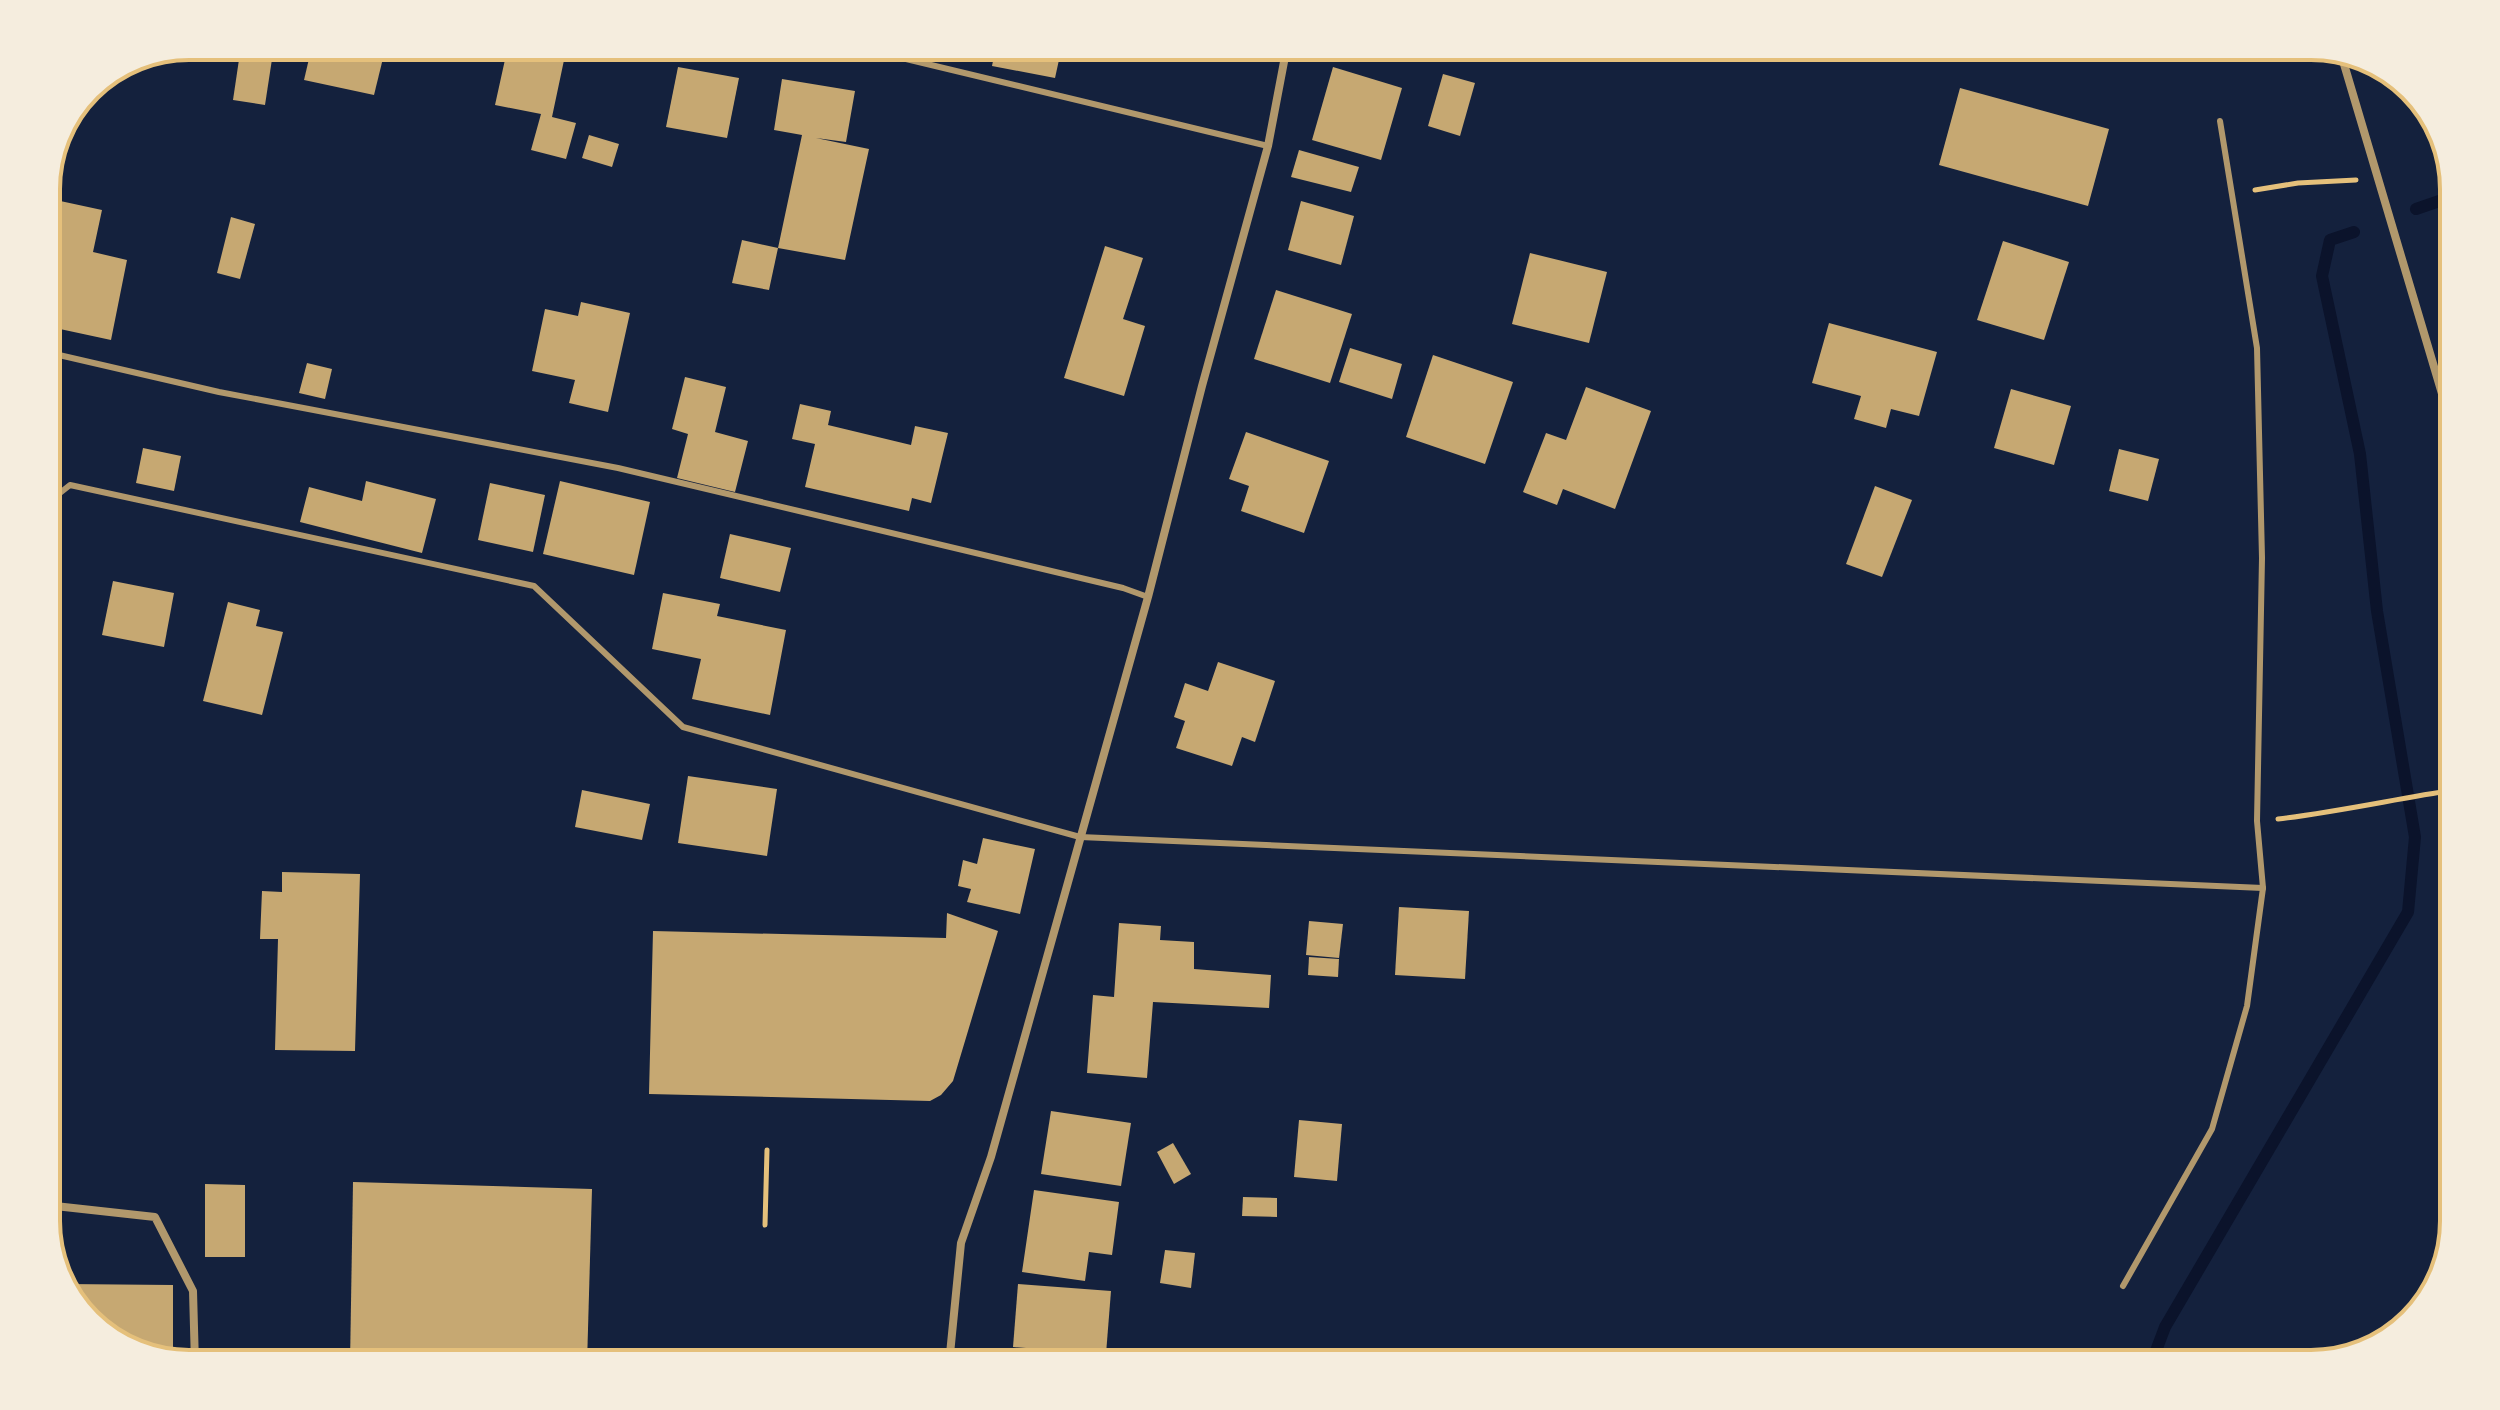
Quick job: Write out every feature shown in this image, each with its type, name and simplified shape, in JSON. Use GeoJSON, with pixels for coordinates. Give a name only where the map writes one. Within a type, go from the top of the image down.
{"type":"FeatureCollection","features":[{"type":"Feature","properties":{"kind":"street"},"geometry":{"type":"LineString","coordinates":[[950,1350],[961,1243],[991,1157],[1148,597],[1268,146],[1284,60]]}},
{"type":"Feature","properties":{"kind":"street"},"geometry":{"type":"LineString","coordinates":[[2344,64],[2440,388]]}},
{"type":"Feature","properties":{"kind":"street"},"geometry":{"type":"LineString","coordinates":[[60,1207],[155,1217],[193,1291],[195,1350]]}},
{"type":"Feature","properties":{"kind":"lane"},"geometry":{"type":"LineString","coordinates":[[910,60],[1268,146]]}},
{"type":"Feature","properties":{"kind":"lane"},"geometry":{"type":"LineString","coordinates":[[2123,1286],[2212,1129],[2247,1006],[2263,888],[2257,821],[2262,558],[2257,348],[2220,121]]}},
{"type":"Feature","properties":{"kind":"lane"},"geometry":{"type":"LineString","coordinates":[[60,355],[219,392],[618,468],[1123,588],[1148,597]]}},
{"type":"Feature","properties":{"kind":"lane"},"geometry":{"type":"LineString","coordinates":[[60,493],[70,485],[534,586],[683,727],[1080,837],[2263,888]]}},
{"type":"Feature","properties":{"kind":"path"},"geometry":{"type":"LineString","coordinates":[[2232,193],[2298,183],[2377,179]]}},
{"type":"Feature","properties":{"kind":"path"},"geometry":{"type":"LineString","coordinates":[[2257,821],[2332,813],[2367,803],[2440,792]]}},
{"type":"Feature","properties":{"kind":"path"},"geometry":{"type":"LineString","coordinates":[[765,1225],[767,1150]]}},
{"type":"Feature","properties":{"kind":"building"},"geometry":{"type":"Polygon","coordinates":[[[239,60],[272,60],[265,105],[233,100],[239,60]]]}},
{"type":"Feature","properties":{"kind":"building"},"geometry":{"type":"Polygon","coordinates":[[[309,60],[383,60],[374,95],[304,80],[309,60]]]}},
{"type":"Feature","properties":{"kind":"building"},"geometry":{"type":"Polygon","coordinates":[[[505,60],[564,60],[552,117],[576,123],[566,159],[531,150],[541,114],[495,105],[505,60]]]}},
{"type":"Feature","properties":{"kind":"building"},"geometry":{"type":"Polygon","coordinates":[[[993,60],[1059,60],[1055,78],[992,66],[993,60]]]}},
{"type":"Feature","properties":{"kind":"building"},"geometry":{"type":"Polygon","coordinates":[[[678,67],[739,78],[727,138],[666,127],[678,67]]]}},
{"type":"Feature","properties":{"kind":"building"},"geometry":{"type":"Polygon","coordinates":[[[1333,67],[1402,88],[1381,160],[1312,140],[1333,67]]]}},
{"type":"Feature","properties":{"kind":"building"},"geometry":{"type":"Polygon","coordinates":[[[1443,74],[1475,83],[1460,136],[1428,126],[1443,74]]]}},
{"type":"Feature","properties":{"kind":"building"},"geometry":{"type":"Polygon","coordinates":[[[782,79],[855,91],[846,142],[816,138],[869,149],[845,260],[778,248],[802,135],[774,130],[782,79]]]}},
{"type":"Feature","properties":{"kind":"building"},"geometry":{"type":"Polygon","coordinates":[[[1960,88],[2109,129],[2088,206],[1939,165],[1960,88]]]}},
{"type":"Feature","properties":{"kind":"building"},"geometry":{"type":"Polygon","coordinates":[[[589,135],[619,144],[612,167],[582,158],[589,135]]]}},
{"type":"Feature","properties":{"kind":"building"},"geometry":{"type":"Polygon","coordinates":[[[1299,150],[1359,167],[1351,192],[1291,177],[1299,150]]]}},
{"type":"Feature","properties":{"kind":"building"},"geometry":{"type":"Polygon","coordinates":[[[60,201],[102,210],[93,252],[127,260],[111,340],[60,329],[60,201]]]}},
{"type":"Feature","properties":{"kind":"building"},"geometry":{"type":"Polygon","coordinates":[[[1301,201],[1354,216],[1341,265],[1288,250],[1301,201]]]}},
{"type":"Feature","properties":{"kind":"building"},"geometry":{"type":"Polygon","coordinates":[[[231,217],[255,224],[240,279],[217,273],[231,217]]]}},
{"type":"Feature","properties":{"kind":"building"},"geometry":{"type":"Polygon","coordinates":[[[742,240],[778,248],[769,290],[732,283],[742,240]]]}},
{"type":"Feature","properties":{"kind":"building"},"geometry":{"type":"Polygon","coordinates":[[[2003,241],[2069,262],[2044,340],[1977,320],[2003,241]]]}},
{"type":"Feature","properties":{"kind":"building"},"geometry":{"type":"Polygon","coordinates":[[[1105,246],[1143,258],[1123,319],[1145,326],[1124,396],[1064,378],[1105,246]]]}},
{"type":"Feature","properties":{"kind":"building"},"geometry":{"type":"Polygon","coordinates":[[[1530,253],[1607,272],[1589,343],[1512,324],[1530,253]]]}},
{"type":"Feature","properties":{"kind":"building"},"geometry":{"type":"Polygon","coordinates":[[[1276,290],[1352,314],[1330,383],[1254,359],[1276,290]]]}},
{"type":"Feature","properties":{"kind":"building"},"geometry":{"type":"Polygon","coordinates":[[[581,302],[630,313],[608,412],[569,403],[575,380],[532,371],[545,309],[578,316],[581,302]]]}},
{"type":"Feature","properties":{"kind":"building"},"geometry":{"type":"Polygon","coordinates":[[[1829,323],[1937,352],[1919,416],[1891,409],[1886,428],[1854,419],[1861,396],[1812,383],[1829,323]]]}},
{"type":"Feature","properties":{"kind":"building"},"geometry":{"type":"Polygon","coordinates":[[[1350,348],[1402,364],[1392,399],[1339,382],[1350,348]]]}},
{"type":"Feature","properties":{"kind":"building"},"geometry":{"type":"Polygon","coordinates":[[[1433,355],[1513,382],[1485,464],[1406,437],[1433,355]]]}},
{"type":"Feature","properties":{"kind":"building"},"geometry":{"type":"Polygon","coordinates":[[[307,363],[332,369],[325,399],[299,393],[307,363]]]}},
{"type":"Feature","properties":{"kind":"building"},"geometry":{"type":"Polygon","coordinates":[[[685,377],[726,387],[715,432],[748,441],[735,492],[677,478],[688,434],[672,429],[685,377]]]}},
{"type":"Feature","properties":{"kind":"building"},"geometry":{"type":"Polygon","coordinates":[[[1586,387],[1651,411],[1615,509],[1563,489],[1557,505],[1523,492],[1546,433],[1566,440],[1586,387]]]}},
{"type":"Feature","properties":{"kind":"building"},"geometry":{"type":"Polygon","coordinates":[[[2011,389],[2071,406],[2054,465],[1994,448],[2011,389]]]}},
{"type":"Feature","properties":{"kind":"building"},"geometry":{"type":"Polygon","coordinates":[[[800,404],[831,411],[828,425],[911,445],[915,426],[948,433],[931,503],[912,498],[909,511],[805,487],[815,444],[792,439],[800,404]]]}},
{"type":"Feature","properties":{"kind":"building"},"geometry":{"type":"Polygon","coordinates":[[[1246,432],[1329,461],[1304,533],[1241,511],[1249,486],[1229,479],[1246,432]]]}},
{"type":"Feature","properties":{"kind":"building"},"geometry":{"type":"Polygon","coordinates":[[[143,448],[181,456],[174,491],[136,483],[143,448]]]}},
{"type":"Feature","properties":{"kind":"building"},"geometry":{"type":"Polygon","coordinates":[[[2119,449],[2159,459],[2148,501],[2109,491],[2119,449]]]}},
{"type":"Feature","properties":{"kind":"building"},"geometry":{"type":"Polygon","coordinates":[[[366,481],[436,499],[422,553],[300,522],[309,487],[362,501],[366,481]]]}},
{"type":"Feature","properties":{"kind":"building"},"geometry":{"type":"Polygon","coordinates":[[[560,481],[650,502],[634,575],[543,554],[560,481]]]}},
{"type":"Feature","properties":{"kind":"building"},"geometry":{"type":"Polygon","coordinates":[[[490,483],[545,495],[533,552],[478,540],[490,483]]]}},
{"type":"Feature","properties":{"kind":"building"},"geometry":{"type":"Polygon","coordinates":[[[1875,486],[1912,500],[1882,577],[1846,564],[1875,486]]]}},
{"type":"Feature","properties":{"kind":"building"},"geometry":{"type":"Polygon","coordinates":[[[730,534],[791,548],[780,592],[720,578],[730,534]]]}},
{"type":"Feature","properties":{"kind":"building"},"geometry":{"type":"Polygon","coordinates":[[[113,581],[174,593],[164,647],[102,635],[113,581]]]}},
{"type":"Feature","properties":{"kind":"building"},"geometry":{"type":"Polygon","coordinates":[[[663,593],[720,604],[717,616],[786,630],[770,715],[692,699],[701,659],[652,649],[663,593]]]}},
{"type":"Feature","properties":{"kind":"building"},"geometry":{"type":"Polygon","coordinates":[[[228,602],[260,610],[256,626],[283,632],[262,715],[203,701],[228,602]]]}},
{"type":"Feature","properties":{"kind":"building"},"geometry":{"type":"Polygon","coordinates":[[[1218,662],[1275,681],[1255,742],[1242,737],[1232,766],[1176,748],[1185,721],[1174,717],[1185,683],[1208,691],[1218,662]]]}},
{"type":"Feature","properties":{"kind":"building"},"geometry":{"type":"Polygon","coordinates":[[[688,776],[777,789],[767,856],[678,843],[688,776]]]}},
{"type":"Feature","properties":{"kind":"building"},"geometry":{"type":"Polygon","coordinates":[[[582,790],[650,804],[642,840],[575,827],[582,790]]]}},
{"type":"Feature","properties":{"kind":"building"},"geometry":{"type":"Polygon","coordinates":[[[983,838],[1035,849],[1020,914],[967,902],[971,889],[958,886],[963,860],[977,864],[983,838]]]}},
{"type":"Feature","properties":{"kind":"building"},"geometry":{"type":"Polygon","coordinates":[[[282,872],[360,874],[355,1051],[275,1050],[278,939],[260,939],[262,891],[282,892],[282,872]]]}},
{"type":"Feature","properties":{"kind":"building"},"geometry":{"type":"Polygon","coordinates":[[[1399,907],[1469,911],[1465,979],[1395,975],[1399,907]]]}},
{"type":"Feature","properties":{"kind":"building"},"geometry":{"type":"Polygon","coordinates":[[[947,913],[998,931],[953,1081],[941,1095],[930,1101],[649,1094],[653,931],[946,938],[947,913]]]}},
{"type":"Feature","properties":{"kind":"building"},"geometry":{"type":"Polygon","coordinates":[[[1309,921],[1343,924],[1339,958],[1306,955],[1309,921]]]}},
{"type":"Feature","properties":{"kind":"building"},"geometry":{"type":"Polygon","coordinates":[[[1119,923],[1161,926],[1160,940],[1194,942],[1194,969],[1271,975],[1269,1008],[1153,1002],[1147,1078],[1087,1073],[1093,995],[1114,997],[1119,923]]]}},
{"type":"Feature","properties":{"kind":"building"},"geometry":{"type":"Polygon","coordinates":[[[1309,957],[1339,959],[1338,977],[1308,975],[1309,957]]]}},
{"type":"Feature","properties":{"kind":"building"},"geometry":{"type":"Polygon","coordinates":[[[1051,1111],[1131,1123],[1121,1186],[1041,1174],[1051,1111]]]}},
{"type":"Feature","properties":{"kind":"building"},"geometry":{"type":"Polygon","coordinates":[[[1299,1120],[1342,1124],[1337,1181],[1294,1177],[1299,1120]]]}},
{"type":"Feature","properties":{"kind":"building"},"geometry":{"type":"Polygon","coordinates":[[[1173,1143],[1191,1174],[1174,1184],[1157,1152],[1173,1143]]]}},
{"type":"Feature","properties":{"kind":"building"},"geometry":{"type":"Polygon","coordinates":[[[353,1182],[592,1189],[587,1350],[350,1350],[353,1182]]]}},
{"type":"Feature","properties":{"kind":"building"},"geometry":{"type":"Polygon","coordinates":[[[205,1184],[245,1185],[245,1257],[205,1257],[205,1184]]]}},
{"type":"Feature","properties":{"kind":"building"},"geometry":{"type":"Polygon","coordinates":[[[1034,1190],[1119,1202],[1112,1255],[1089,1252],[1085,1281],[1022,1272],[1034,1190]]]}},
{"type":"Feature","properties":{"kind":"building"},"geometry":{"type":"Polygon","coordinates":[[[1243,1197],[1277,1198],[1277,1217],[1242,1216],[1243,1197]]]}},
{"type":"Feature","properties":{"kind":"building"},"geometry":{"type":"Polygon","coordinates":[[[1165,1250],[1195,1253],[1191,1288],[1160,1283],[1165,1250]]]}},
{"type":"Feature","properties":{"kind":"building"},"geometry":{"type":"Polygon","coordinates":[[[77,1284],[173,1285],[173,1349],[124,1333],[98,1312],[77,1284]]]}},
{"type":"Feature","properties":{"kind":"building"},"geometry":{"type":"Polygon","coordinates":[[[1018,1284],[1111,1291],[1106,1350],[1013,1347],[1018,1284]]]}},
{"type":"Feature","properties":{"kind":"waterway"},"geometry":{"type":"LineString","coordinates":[[2416,209],[2440,201]]}},
{"type":"Feature","properties":{"kind":"waterway"},"geometry":{"type":"LineString","coordinates":[[2156,1350],[2165,1327],[2408,912],[2415,837],[2377,611],[2360,454],[2322,276],[2330,240],[2354,232]]}}]}
